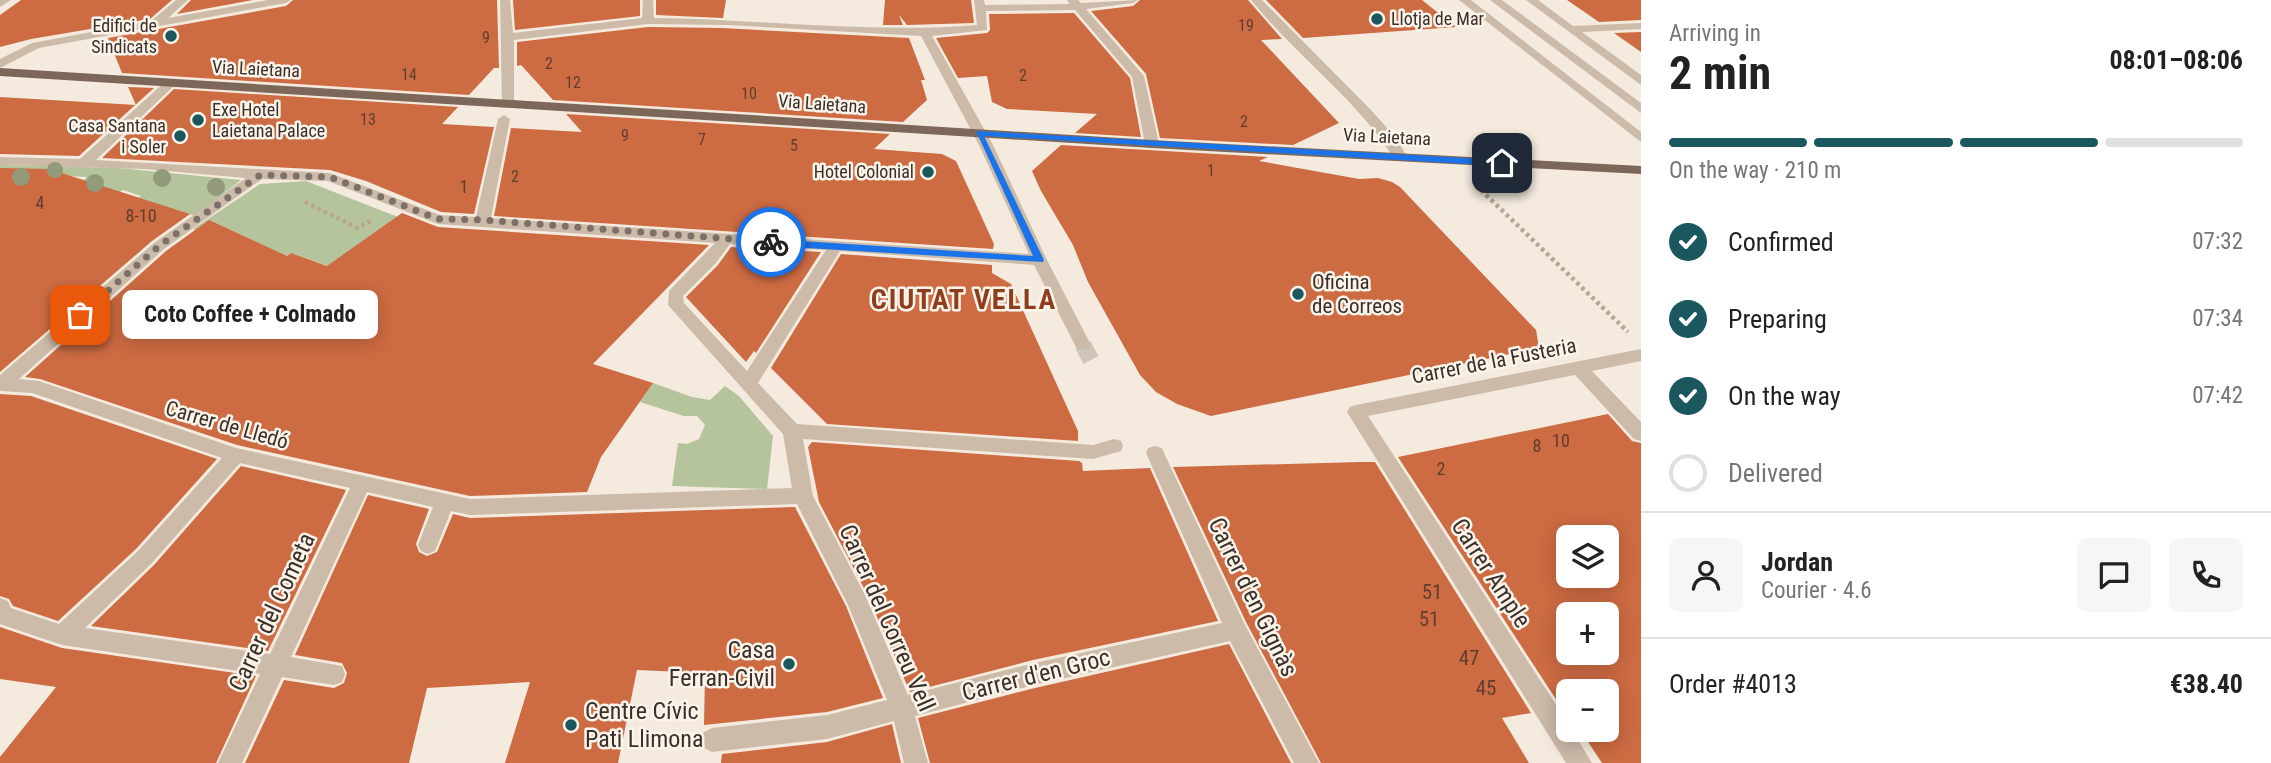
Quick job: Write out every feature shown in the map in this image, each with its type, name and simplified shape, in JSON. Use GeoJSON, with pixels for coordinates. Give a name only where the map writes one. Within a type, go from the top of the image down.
{"type":"FeatureCollection","features":[{"type":"Feature","properties":{"kind":"main road","name":"Via Laietana"},"geometry":{"type":"LineString","coordinates":[[0,72],[1152,144],[1641,170]]}},
{"type":"Feature","properties":{"kind":"street"},"geometry":{"type":"LineString","coordinates":[[0,4],[6,0]]}},
{"type":"Feature","properties":{"kind":"street"},"geometry":{"type":"LineString","coordinates":[[0,64],[36,45],[286,0]]}},
{"type":"Feature","properties":{"kind":"street"},"geometry":{"type":"LineString","coordinates":[[505,0],[508,104]]}},
{"type":"Feature","properties":{"kind":"street"},"geometry":{"type":"LineString","coordinates":[[648,0],[648,21]]}},
{"type":"Feature","properties":{"kind":"street"},"geometry":{"type":"LineString","coordinates":[[508,37],[648,21],[727,22],[925,33],[984,28],[979,4],[1074,4],[1133,0]]}},
{"type":"Feature","properties":{"kind":"street"},"geometry":{"type":"LineString","coordinates":[[1256,0],[1366,113],[1392,142],[1400,157]]}},
{"type":"Feature","properties":{"kind":"street"},"geometry":{"type":"LineString","coordinates":[[1464,0],[1641,138]]}},
{"type":"Feature","properties":{"kind":"street"},"geometry":{"type":"LineString","coordinates":[[1495,0],[1641,108]]}},
{"type":"Feature","properties":{"kind":"street"},"geometry":{"type":"LineString","coordinates":[[1531,0],[1641,81]]}},
{"type":"Feature","properties":{"kind":"street"},"geometry":{"type":"LineString","coordinates":[[153,24],[182,1]]}},
{"type":"Feature","properties":{"kind":"street"},"geometry":{"type":"LineString","coordinates":[[1074,4],[1138,76],[1152,144]]}},
{"type":"Feature","properties":{"kind":"street"},"geometry":{"type":"LineString","coordinates":[[1572,29],[1641,26]]}},
{"type":"Feature","properties":{"kind":"street"},"geometry":{"type":"LineString","coordinates":[[925,33],[979,133],[1083,345]]}},
{"type":"Feature","properties":{"kind":"street"},"geometry":{"type":"LineString","coordinates":[[83,164],[171,83]]}},
{"type":"Feature","properties":{"kind":"street"},"geometry":{"type":"LineString","coordinates":[[483,220],[504,119]]}},
{"type":"Feature","properties":{"kind":"street"},"geometry":{"type":"LineString","coordinates":[[0,161],[144,165],[260,175],[330,177],[438,219],[1039,260]]}},
{"type":"Feature","properties":{"kind":"street"},"geometry":{"type":"LineString","coordinates":[[1,384],[159,246],[260,175]]}},
{"type":"Feature","properties":{"kind":"street"},"geometry":{"type":"LineString","coordinates":[[725,240],[711,259],[675,295],[677,305],[792,431],[1093,452],[1114,446]]}},
{"type":"Feature","properties":{"kind":"street"},"geometry":{"type":"LineString","coordinates":[[750,383],[836,247]]}},
{"type":"Feature","properties":{"kind":"street","name":"Carrer de la Fusteria"},"geometry":{"type":"LineString","coordinates":[[1356,412],[1641,355]]}},
{"type":"Feature","properties":{"kind":"street"},"geometry":{"type":"LineString","coordinates":[[1578,368],[1641,434]]}},
{"type":"Feature","properties":{"kind":"street","name":"Carrer de Lledó"},"geometry":{"type":"LineString","coordinates":[[1,384],[33,386],[236,455],[470,507],[803,496]]}},
{"type":"Feature","properties":{"kind":"street","name":"Carrer Ample"},"geometry":{"type":"LineString","coordinates":[[1356,412],[1580,763]]}},
{"type":"Feature","properties":{"kind":"street","name":"Carrer del Correu Vell"},"geometry":{"type":"LineString","coordinates":[[792,431],[803,496],[857,602],[902,709],[916,763]]}},
{"type":"Feature","properties":{"kind":"street","name":"Carrer d'en Gignàs"},"geometry":{"type":"LineString","coordinates":[[1155,453],[1236,630],[1307,763]]}},
{"type":"Feature","properties":{"kind":"street"},"geometry":{"type":"LineString","coordinates":[[62,635],[145,557],[236,455]]}},
{"type":"Feature","properties":{"kind":"street","name":"Carrer del Cometa"},"geometry":{"type":"LineString","coordinates":[[230,763],[362,483]]}},
{"type":"Feature","properties":{"kind":"street"},"geometry":{"type":"LineString","coordinates":[[428,545],[445,502]]}},
{"type":"Feature","properties":{"kind":"street"},"geometry":{"type":"LineString","coordinates":[[1,614],[62,635],[205,653],[276,667],[334,674]]}},
{"type":"Feature","properties":{"kind":"street","name":"Carrer d'en Groc"},"geometry":{"type":"LineString","coordinates":[[712,740],[827,727],[1034,674],[1236,630]]}},
{"type":"Feature","properties":{"kind":"path"},"geometry":{"type":"LineString","coordinates":[[1472,181],[1630,334],[1578,368]]}},
{"type":"Feature","properties":{"kind":"path"},"geometry":{"type":"LineString","coordinates":[[298,198],[358,228],[376,217]]}},
{"type":"Feature","properties":{"kind":"green space"},"geometry":{"type":"Polygon","coordinates":[[[0,165],[118,168],[241,180],[195,216],[174,209],[126,206],[141,196],[123,190],[107,200],[74,189],[87,177],[62,176],[0,182],[0,165]]]}},
{"type":"Feature","properties":{"kind":"green space"},"geometry":{"type":"Polygon","coordinates":[[[306,181],[398,217],[328,266],[291,253],[276,263],[193,229],[260,184],[306,181]]]}},
{"type":"Feature","properties":{"kind":"green space"},"geometry":{"type":"Polygon","coordinates":[[[653,383],[692,397],[710,400],[725,386],[739,396],[773,436],[767,489],[672,486],[678,443],[687,444],[699,439],[705,425],[697,416],[684,416],[640,402],[653,383]]]}},
{"type":"Feature","properties":{"kind":"building"},"geometry":{"type":"Polygon","coordinates":[[[21,0],[172,0],[150,19],[31,39],[0,47],[0,15],[21,0]]]}},
{"type":"Feature","properties":{"kind":"building"},"geometry":{"type":"Polygon","coordinates":[[[191,0],[253,0],[177,14],[191,0]]]}},
{"type":"Feature","properties":{"kind":"building"},"geometry":{"type":"Polygon","coordinates":[[[293,0],[497,0],[499,68],[494,68],[469,95],[122,73],[108,38],[286,6],[293,0]]]}},
{"type":"Feature","properties":{"kind":"building"},"geometry":{"type":"Polygon","coordinates":[[[513,0],[640,0],[640,16],[515,30],[513,0]]]}},
{"type":"Feature","properties":{"kind":"building"},"geometry":{"type":"Polygon","coordinates":[[[656,0],[726,0],[723,18],[656,15],[656,0]]]}},
{"type":"Feature","properties":{"kind":"building"},"geometry":{"type":"Polygon","coordinates":[[[885,0],[971,0],[974,23],[907,25],[899,15],[903,25],[883,25],[885,0]]]}},
{"type":"Feature","properties":{"kind":"building"},"geometry":{"type":"Polygon","coordinates":[[[1140,0],[1248,0],[1282,39],[1261,40],[1339,123],[1293,145],[1160,138],[1146,74],[1091,11],[1133,6],[1140,0]]]}},
{"type":"Feature","properties":{"kind":"building","name":"Llotja de Mar"},"geometry":{"type":"Polygon","coordinates":[[[1266,0],[1422,0],[1456,27],[1303,38],[1266,0]]]}},
{"type":"Feature","properties":{"kind":"building"},"geometry":{"type":"Polygon","coordinates":[[[1567,0],[1641,0],[1641,20],[1599,22],[1567,0]]]}},
{"type":"Feature","properties":{"kind":"building"},"geometry":{"type":"Polygon","coordinates":[[[1074,13],[1130,78],[1141,137],[1075,133],[1097,114],[1007,109],[992,102],[987,76],[958,78],[936,38],[987,33],[990,30],[989,14],[1074,13]]]}},
{"type":"Feature","properties":{"kind":"building"},"geometry":{"type":"Polygon","coordinates":[[[648,27],[722,28],[909,38],[925,80],[921,80],[927,100],[903,122],[553,100],[521,65],[517,66],[517,42],[648,27]]]}},
{"type":"Feature","properties":{"kind":"building"},"geometry":{"type":"Polygon","coordinates":[[[1641,32],[1641,52],[1614,33],[1641,32]]]}},
{"type":"Feature","properties":{"kind":"building"},"geometry":{"type":"Polygon","coordinates":[[[128,87],[154,88],[136,105],[128,87]]]}},
{"type":"Feature","properties":{"kind":"building"},"geometry":{"type":"Polygon","coordinates":[[[174,89],[458,107],[442,124],[494,127],[474,214],[441,212],[366,181],[330,170],[102,158],[174,89]]]}},
{"type":"Feature","properties":{"kind":"building"},"geometry":{"type":"Polygon","coordinates":[[[0,97],[135,105],[79,156],[0,154],[0,97]]]}},
{"type":"Feature","properties":{"kind":"building"},"geometry":{"type":"Polygon","coordinates":[[[566,114],[890,134],[874,149],[942,154],[956,161],[994,244],[993,249],[494,216],[511,128],[582,132],[566,114]]]}},
{"type":"Feature","properties":{"kind":"building","name":"Oficina de Correos"},"geometry":{"type":"Polygon","coordinates":[[[1061,145],[1268,157],[1259,161],[1359,179],[1378,178],[1392,182],[1400,187],[1536,330],[1539,348],[1211,416],[1177,404],[1156,392],[1140,375],[1088,282],[1073,245],[1032,171],[1061,145]]]}},
{"type":"Feature","properties":{"kind":"building"},"geometry":{"type":"Polygon","coordinates":[[[0,168],[49,169],[190,214],[152,241],[0,372],[0,168]]]}},
{"type":"Feature","properties":{"kind":"building"},"geometry":{"type":"Polygon","coordinates":[[[402,213],[438,227],[709,245],[593,364],[653,383],[601,457],[587,492],[470,496],[237,445],[40,379],[25,377],[166,251],[209,220],[287,256],[291,253],[327,266],[402,213]]]}},
{"type":"Feature","properties":{"kind":"building"},"geometry":{"type":"Polygon","coordinates":[[[731,247],[821,252],[756,353],[754,351],[746,362],[686,297],[718,265],[731,247]]]}},
{"type":"Feature","properties":{"kind":"building"},"geometry":{"type":"Polygon","coordinates":[[[841,254],[992,265],[992,273],[1011,284],[1078,431],[1078,441],[827,424],[771,368],[841,254]]]}},
{"type":"Feature","properties":{"kind":"building"},"geometry":{"type":"Polygon","coordinates":[[[0,394],[31,396],[217,459],[136,549],[58,621],[13,606],[9,599],[0,596],[0,394]]]}},
{"type":"Feature","properties":{"kind":"building"},"geometry":{"type":"Polygon","coordinates":[[[1608,414],[1632,441],[1641,443],[1641,763],[1602,763],[1588,742],[1619,742],[1619,679],[1556,679],[1556,699],[1398,457],[1608,414]]]}},
{"type":"Feature","properties":{"kind":"building"},"geometry":{"type":"Polygon","coordinates":[[[812,442],[1079,461],[1083,471],[1150,468],[1218,621],[1033,660],[910,692],[867,594],[819,502],[808,447],[812,442]]]}},
{"type":"Feature","properties":{"kind":"building"},"geometry":{"type":"Polygon","coordinates":[[[1375,462],[1531,713],[1502,718],[1529,763],[1321,763],[1246,622],[1173,467],[1375,462]]]}},
{"type":"Feature","properties":{"kind":"building"},"geometry":{"type":"Polygon","coordinates":[[[241,466],[346,490],[268,651],[91,626],[154,565],[241,466]]]}},
{"type":"Feature","properties":{"kind":"building"},"geometry":{"type":"Polygon","coordinates":[[[368,495],[429,509],[416,544],[419,552],[427,556],[437,552],[453,514],[470,518],[795,507],[846,606],[883,698],[827,712],[704,725],[705,673],[637,670],[618,763],[505,763],[530,682],[427,688],[409,763],[245,763],[284,680],[334,688],[344,683],[347,673],[342,663],[295,655],[368,495]]]}},
{"type":"Feature","properties":{"kind":"building"},"geometry":{"type":"Polygon","coordinates":[[[0,627],[62,648],[256,676],[216,763],[0,763],[0,757],[56,687],[0,679],[0,627]]]}},
{"type":"Feature","properties":{"kind":"building"},"geometry":{"type":"Polygon","coordinates":[[[1229,644],[1291,763],[930,763],[918,718],[1035,688],[1229,644]]]}},
{"type":"Feature","properties":{"kind":"building"},"geometry":{"type":"Polygon","coordinates":[[[892,724],[901,763],[721,763],[722,754],[827,742],[892,724]]]}},
{"type":"Feature","properties":{"kind":"tunnel"},"geometry":{"type":"LineString","coordinates":[[1083,345],[1093,364]]}},
{"type":"Feature","properties":{"kind":"way so far"},"geometry":{"type":"LineString","coordinates":[[80,315],[159,246],[260,175],[330,177],[438,219],[483,220],[771,242]]}},
{"type":"Feature","properties":{"kind":"place","name":"Llotja de Mar"},"geometry":{"type":"Point","coordinates":[1377,19]}},
{"type":"Feature","properties":{"kind":"place","name":"Edifici de Sindicats"},"geometry":{"type":"Point","coordinates":[171,36]}},
{"type":"Feature","properties":{"kind":"place","name":"Exe Hotel Laietana Palace"},"geometry":{"type":"Point","coordinates":[198,120]}},
{"type":"Feature","properties":{"kind":"place","name":"Casa Santana i Soler"},"geometry":{"type":"Point","coordinates":[180,136]}},
{"type":"Feature","properties":{"kind":"place","name":"Hotel Colonial"},"geometry":{"type":"Point","coordinates":[928,172]}},
{"type":"Feature","properties":{"kind":"place","name":"Oficina de Correos"},"geometry":{"type":"Point","coordinates":[1298,294]}},
{"type":"Feature","properties":{"kind":"place","name":"Coto Coffee + Colmado"},"geometry":{"type":"Point","coordinates":[80,315]}},
{"type":"Feature","properties":{"kind":"place","name":"Casa Ferran-Civil"},"geometry":{"type":"Point","coordinates":[789,664]}},
{"type":"Feature","properties":{"kind":"place","name":"Centre Cívic Pati Llimona"},"geometry":{"type":"Point","coordinates":[571,725]}},
{"type":"Feature","properties":{"kind":"district","name":"CIUTAT VELLA"},"geometry":{"type":"Point","coordinates":[964,299]}},
{"type":"Feature","properties":{"kind":"route"},"geometry":{"type":"LineString","coordinates":[[771,242],[1039,260],[979,133],[1502,163]]}}]}
